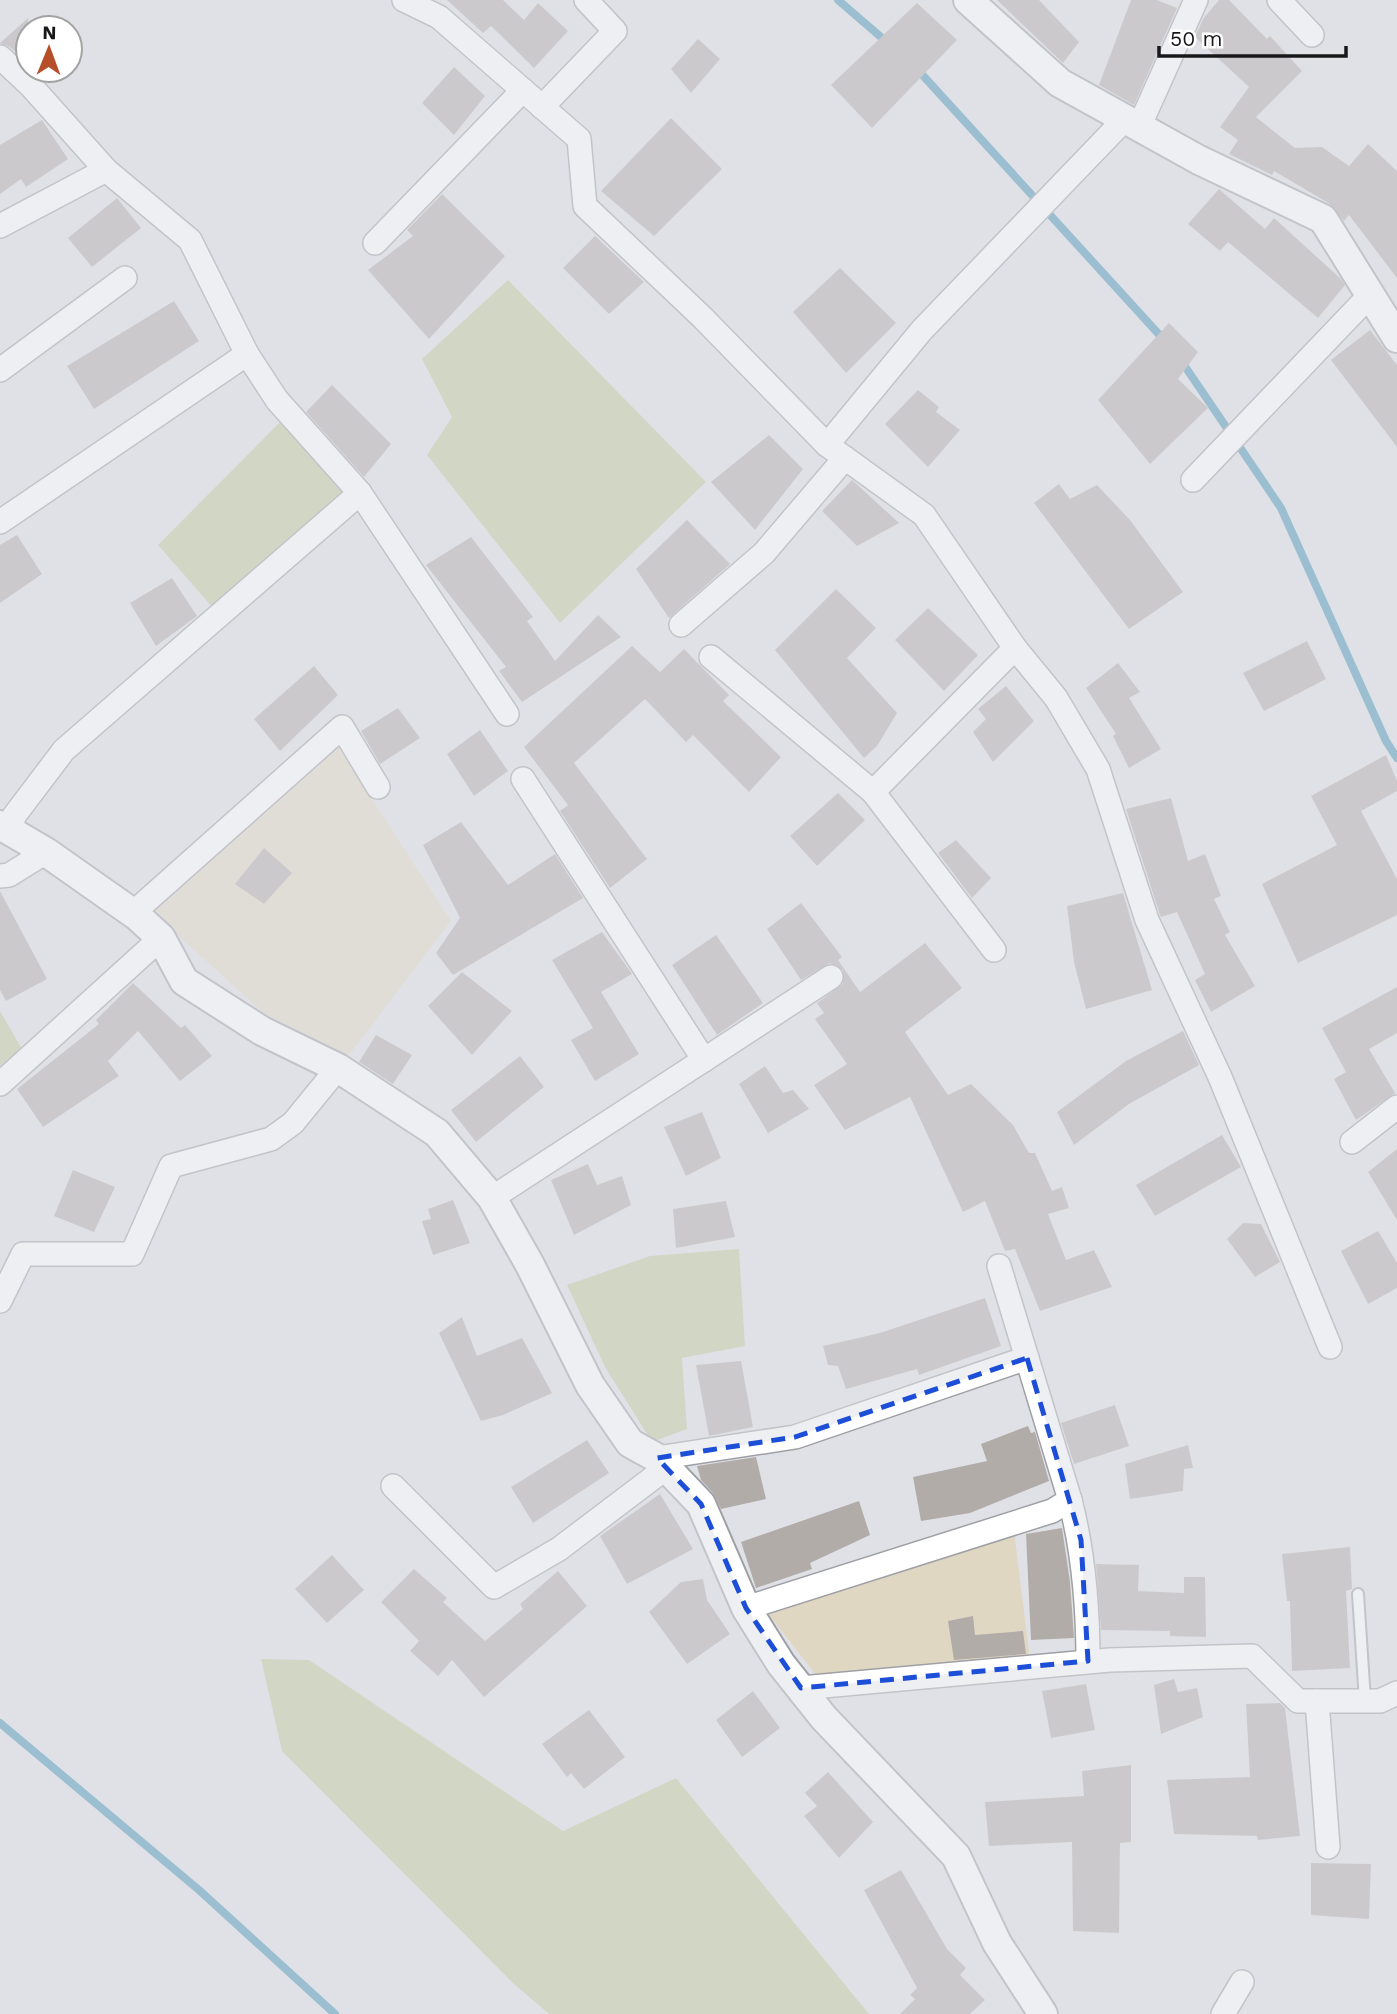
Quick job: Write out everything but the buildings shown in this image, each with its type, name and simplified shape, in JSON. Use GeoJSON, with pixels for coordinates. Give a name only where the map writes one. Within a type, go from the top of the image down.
{"type":"FeatureCollection","features":[{"type":"Feature","properties":{"kind":"street"},"geometry":{"type":"LineString","coordinates":[[404,0],[439,17],[579,139],[585,206],[702,317],[836,451],[924,515],[1015,648],[1056,698],[1098,769],[1146,920],[1220,1077],[1330,1347]]}},
{"type":"Feature","properties":{"kind":"street"},"geometry":{"type":"LineString","coordinates":[[542,107],[615,31],[586,0]]}},
{"type":"Feature","properties":{"kind":"street"},"geometry":{"type":"LineString","coordinates":[[968,0],[1060,83],[1199,160],[1323,219],[1397,338]]}},
{"type":"Feature","properties":{"kind":"street"},"geometry":{"type":"LineString","coordinates":[[681,625],[764,553],[922,330],[1132,123],[1196,0]]}},
{"type":"Feature","properties":{"kind":"street"},"geometry":{"type":"LineString","coordinates":[[1279,0],[1312,35]]}},
{"type":"Feature","properties":{"kind":"street"},"geometry":{"type":"LineString","coordinates":[[0,57],[31,86],[106,170],[190,240],[247,354],[276,400],[360,493],[507,714]]}},
{"type":"Feature","properties":{"kind":"street"},"geometry":{"type":"LineString","coordinates":[[375,243],[523,90]]}},
{"type":"Feature","properties":{"kind":"street"},"geometry":{"type":"LineString","coordinates":[[0,226],[106,170]]}},
{"type":"Feature","properties":{"kind":"street"},"geometry":{"type":"LineString","coordinates":[[0,370],[125,278]]}},
{"type":"Feature","properties":{"kind":"street"},"geometry":{"type":"LineString","coordinates":[[1193,480],[1370,295]]}},
{"type":"Feature","properties":{"kind":"street"},"geometry":{"type":"LineString","coordinates":[[0,522],[247,354]]}},
{"type":"Feature","properties":{"kind":"street"},"geometry":{"type":"LineString","coordinates":[[360,493],[64,750],[6,828],[46,852],[133,913],[162,938],[184,981],[262,1031],[338,1068],[437,1133],[492,1198],[530,1265],[590,1385],[630,1443],[661,1463],[701,1504],[746,1608],[781,1664],[824,1718],[956,1856],[997,1943],[1043,2014]]}},
{"type":"Feature","properties":{"kind":"street"},"geometry":{"type":"LineString","coordinates":[[873,792],[1015,648]]}},
{"type":"Feature","properties":{"kind":"street"},"geometry":{"type":"LineString","coordinates":[[711,657],[873,792],[994,950]]}},
{"type":"Feature","properties":{"kind":"street"},"geometry":{"type":"LineString","coordinates":[[133,913],[342,727],[378,787]]}},
{"type":"Feature","properties":{"kind":"street"},"geometry":{"type":"LineString","coordinates":[[523,779],[704,1059]]}},
{"type":"Feature","properties":{"kind":"street"},"geometry":{"type":"LineString","coordinates":[[0,876],[9,874],[46,852]]}},
{"type":"Feature","properties":{"kind":"street"},"geometry":{"type":"LineString","coordinates":[[0,1084],[162,938]]}},
{"type":"Feature","properties":{"kind":"street"},"geometry":{"type":"LineString","coordinates":[[492,1198],[831,976]]}},
{"type":"Feature","properties":{"kind":"street"},"geometry":{"type":"LineString","coordinates":[[0,1301],[23,1254],[132,1254],[171,1166],[271,1139],[293,1123],[338,1068]]}},
{"type":"Feature","properties":{"kind":"street"},"geometry":{"type":"LineString","coordinates":[[1352,1142],[1397,1107]]}},
{"type":"Feature","properties":{"kind":"street"},"geometry":{"type":"LineString","coordinates":[[999,1266],[1081,1539],[1088,1596],[1088,1661]]}},
{"type":"Feature","properties":{"kind":"street"},"geometry":{"type":"LineString","coordinates":[[393,1486],[494,1587],[559,1549],[661,1463],[795,1437],[1027,1358]]}},
{"type":"Feature","properties":{"kind":"street"},"geometry":{"type":"LineString","coordinates":[[746,1608],[1052,1511],[1070,1500]]}},
{"type":"Feature","properties":{"kind":"street"},"geometry":{"type":"LineString","coordinates":[[800,1688],[1088,1661],[1252,1656],[1298,1701],[1380,1701],[1397,1693]]}},
{"type":"Feature","properties":{"kind":"street"},"geometry":{"type":"LineString","coordinates":[[1317,1701],[1328,1847]]}},
{"type":"Feature","properties":{"kind":"street"},"geometry":{"type":"LineString","coordinates":[[1223,2014],[1242,1982]]}},
{"type":"Feature","properties":{"kind":"lane"},"geometry":{"type":"LineString","coordinates":[[1358,1594],[1365,1701]]}},
{"type":"Feature","properties":{"kind":"highlighted area"},"geometry":{"type":"Polygon","coordinates":[[[1027,1358],[1081,1540],[1088,1661],[801,1688],[746,1608],[701,1504],[657,1458],[795,1437],[1027,1358]]]}},
{"type":"Feature","properties":{"kind":"shaded area"},"geometry":{"type":"Polygon","coordinates":[[[336,744],[451,921],[346,1059],[265,1014],[153,913],[336,744]]]}},
{"type":"Feature","properties":{"kind":"shaded area"},"geometry":{"type":"Polygon","coordinates":[[[1014,1531],[1030,1660],[819,1679],[766,1611],[1014,1531]]]}},
{"type":"Feature","properties":{"kind":"green space"},"geometry":{"type":"Polygon","coordinates":[[[508,280],[706,482],[560,623],[427,455],[452,417],[422,359],[508,280]]]}},
{"type":"Feature","properties":{"kind":"green space"},"geometry":{"type":"Polygon","coordinates":[[[280,422],[346,493],[214,609],[158,545],[280,422]]]}},
{"type":"Feature","properties":{"kind":"green space"},"geometry":{"type":"Polygon","coordinates":[[[0,1011],[22,1049],[0,1066],[0,1011]]]}},
{"type":"Feature","properties":{"kind":"green space"},"geometry":{"type":"Polygon","coordinates":[[[739,1249],[745,1346],[682,1358],[687,1429],[652,1442],[605,1367],[567,1285],[650,1256],[739,1249]]]}},
{"type":"Feature","properties":{"kind":"green space"},"geometry":{"type":"Polygon","coordinates":[[[261,1659],[309,1660],[563,1831],[676,1778],[869,2014],[549,2014],[514,1984],[282,1751],[261,1659]]]}},
{"type":"Feature","properties":{"kind":"waterway"},"geometry":{"type":"LineString","coordinates":[[838,0],[889,44]]}},
{"type":"Feature","properties":{"kind":"waterway"},"geometry":{"type":"LineString","coordinates":[[917,69],[1165,341]]}},
{"type":"Feature","properties":{"kind":"waterway"},"geometry":{"type":"LineString","coordinates":[[1182,362],[1281,508],[1386,741],[1397,758]]}},
{"type":"Feature","properties":{"kind":"waterway"},"geometry":{"type":"LineString","coordinates":[[0,1723],[199,1890],[335,2014]]}}]}
